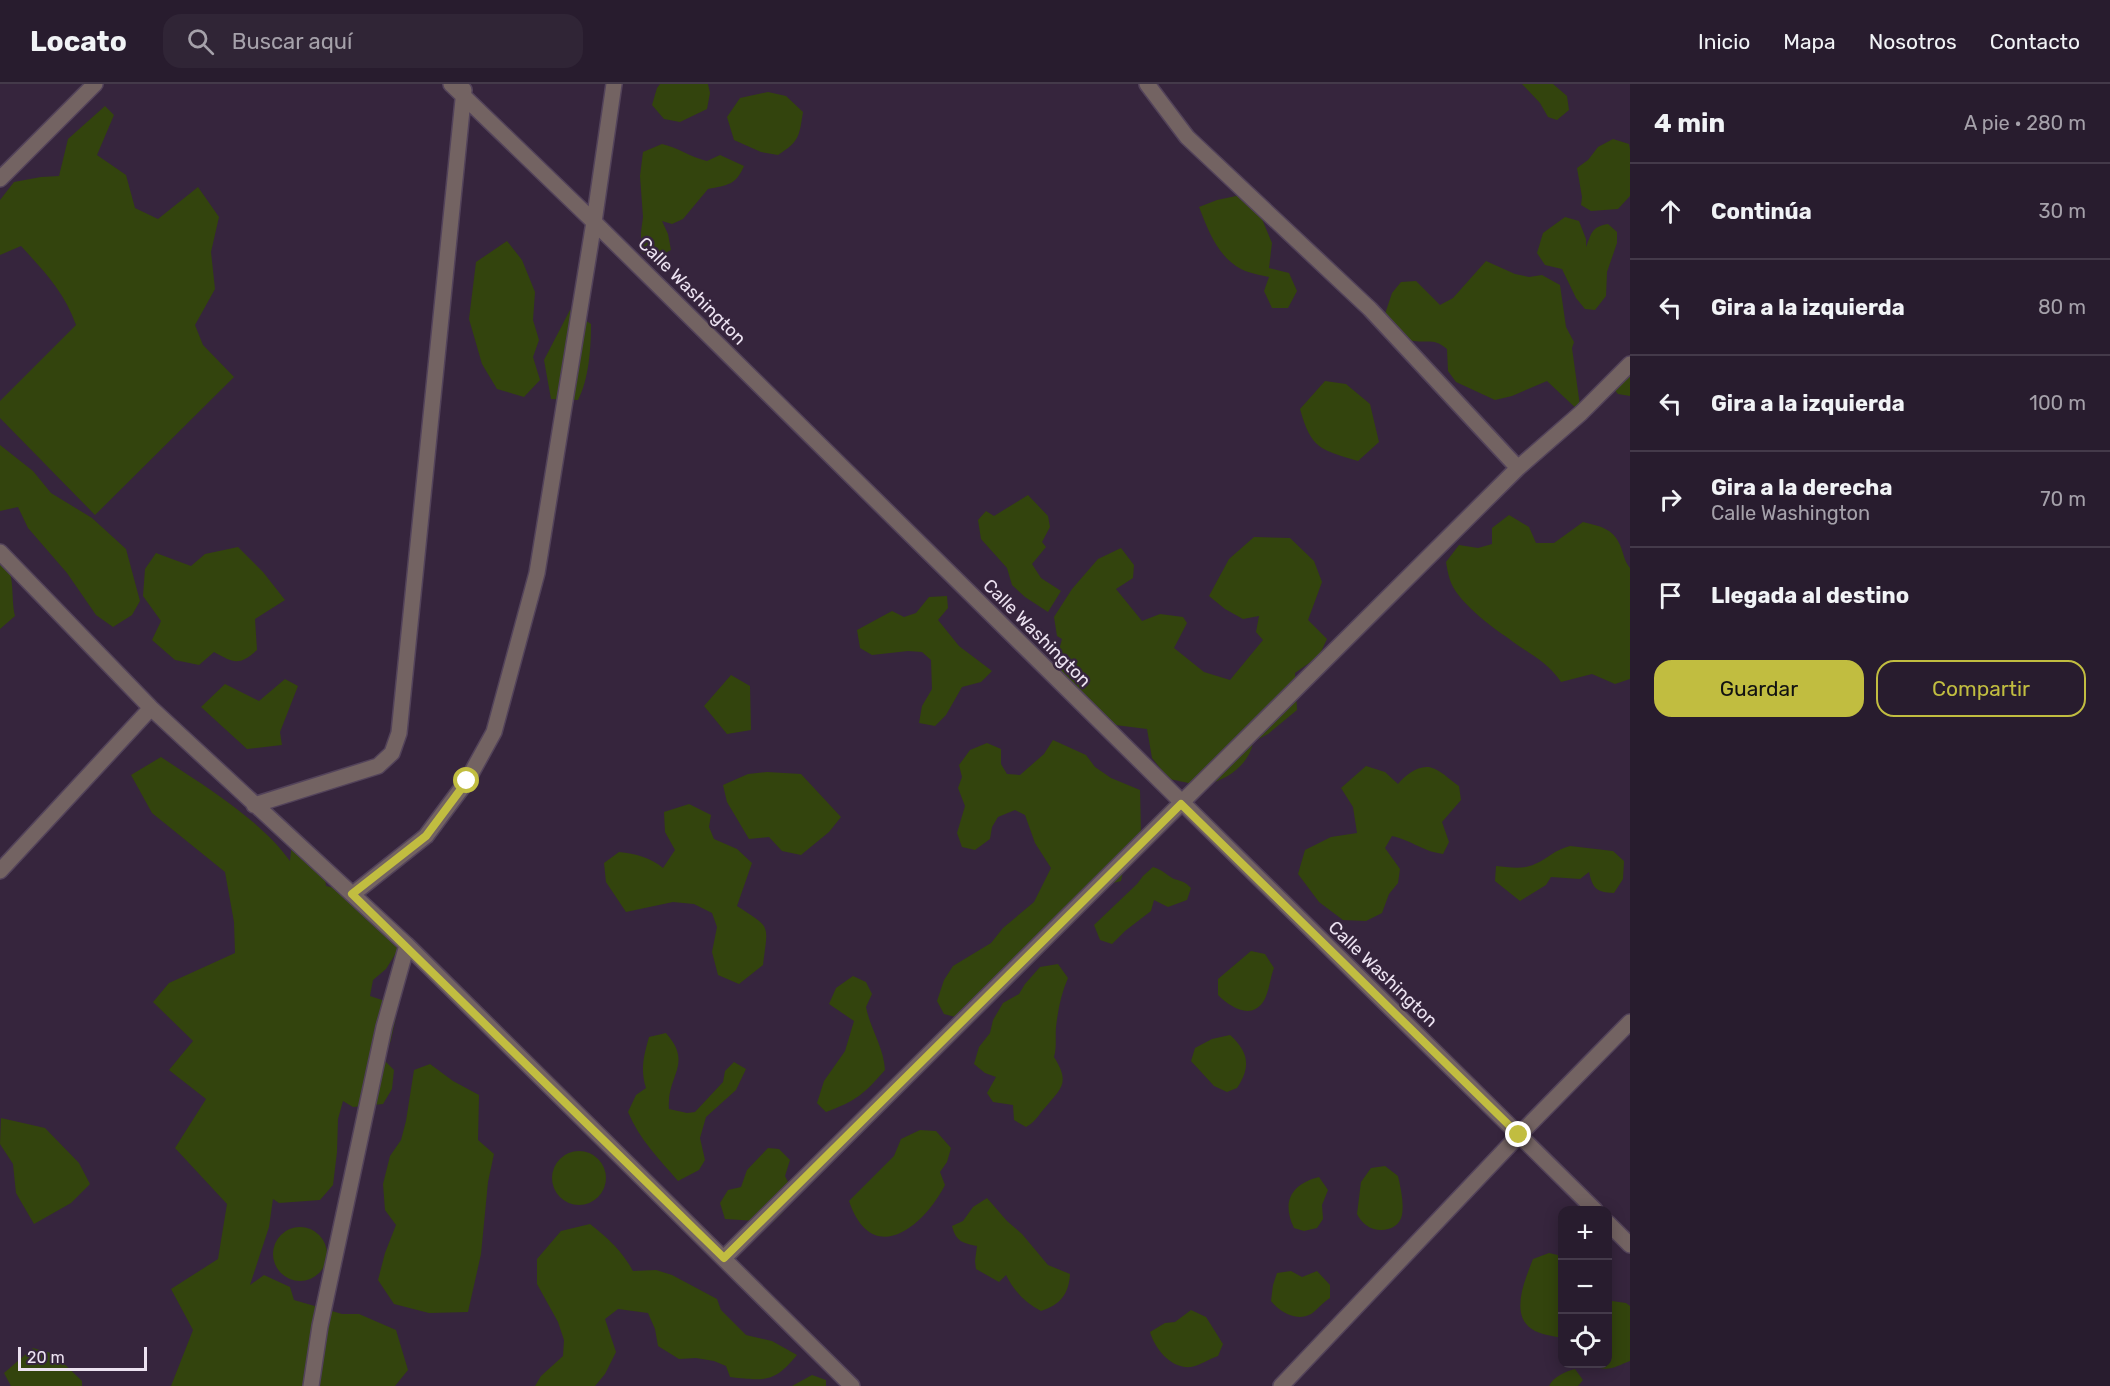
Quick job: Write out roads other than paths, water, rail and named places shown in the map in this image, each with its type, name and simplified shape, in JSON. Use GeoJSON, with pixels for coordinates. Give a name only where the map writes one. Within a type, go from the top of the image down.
{"type":"FeatureCollection","features":[{"type":"Feature","properties":{"kind":"street"},"geometry":{"type":"LineString","coordinates":[[0,179],[95,84]]}},
{"type":"Feature","properties":{"kind":"street","name":"Calle Washington"},"geometry":{"type":"LineString","coordinates":[[451,84],[464,90],[594,222],[1181,804],[1591,1206]]}},
{"type":"Feature","properties":{"kind":"street"},"geometry":{"type":"LineString","coordinates":[[352,894],[426,836],[467,781],[494,732],[537,573],[614,84]]}},
{"type":"Feature","properties":{"kind":"street"},"geometry":{"type":"LineString","coordinates":[[1147,84],[1187,137],[1370,309],[1518,468]]}},
{"type":"Feature","properties":{"kind":"street"},"geometry":{"type":"LineString","coordinates":[[254,805],[378,766],[392,753],[399,734],[464,90]]}},
{"type":"Feature","properties":{"kind":"street"},"geometry":{"type":"LineString","coordinates":[[724,1258],[1518,468],[1581,413],[1630,364]]}},
{"type":"Feature","properties":{"kind":"street"},"geometry":{"type":"LineString","coordinates":[[0,552],[151,708],[407,945],[852,1386]]}},
{"type":"Feature","properties":{"kind":"street"},"geometry":{"type":"LineString","coordinates":[[0,871],[151,708]]}},
{"type":"Feature","properties":{"kind":"street"},"geometry":{"type":"LineString","coordinates":[[311,1386],[320,1326],[384,1027],[407,945]]}},
{"type":"Feature","properties":{"kind":"street"},"geometry":{"type":"LineString","coordinates":[[1281,1386],[1519,1135],[1630,1022]]}},
{"type":"Feature","properties":{"kind":"street"},"geometry":{"type":"LineString","coordinates":[[1612,1227],[1630,1245]]}}]}
